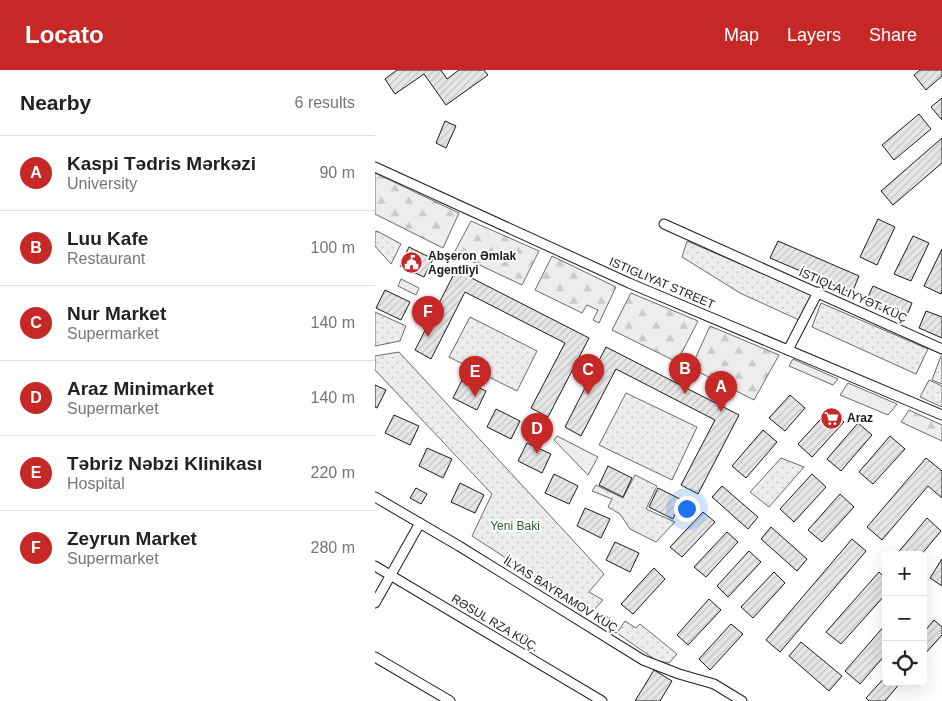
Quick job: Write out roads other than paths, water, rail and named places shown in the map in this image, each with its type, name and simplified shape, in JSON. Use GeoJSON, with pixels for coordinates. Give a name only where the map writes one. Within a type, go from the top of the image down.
{"type":"FeatureCollection","features":[{"type":"Feature","properties":{"kind":"street","name":"ISTIGLIYAT STREET"},"geometry":{"type":"LineString","coordinates":[[375,168],[629,283],[942,416]]}},
{"type":"Feature","properties":{"kind":"street","name":"İSTIQLALIYYƏT KÜÇ"},"geometry":{"type":"LineString","coordinates":[[664,224],[942,349]]}},
{"type":"Feature","properties":{"kind":"street"},"geometry":{"type":"LineString","coordinates":[[788,350],[817,292]]}},
{"type":"Feature","properties":{"kind":"street","name":"İLYAS BAYRAMOV KÜÇ."},"geometry":{"type":"LineString","coordinates":[[375,496],[643,660],[679,674],[714,684],[727,697],[742,701]]}},
{"type":"Feature","properties":{"kind":"street"},"geometry":{"type":"LineString","coordinates":[[375,603],[420,523]]}},
{"type":"Feature","properties":{"kind":"street","name":"RƏSUL RZA KÜÇ."},"geometry":{"type":"LineString","coordinates":[[375,566],[602,701]]}},
{"type":"Feature","properties":{"kind":"street"},"geometry":{"type":"LineString","coordinates":[[375,657],[450,701]]}},
{"type":"Feature","properties":{"kind":"place","name":"Abşeron Əmlak Agentliyi"},"geometry":{"type":"Point","coordinates":[412,263]}},
{"type":"Feature","properties":{"kind":"place","name":"Zeyrun Market"},"geometry":{"type":"Point","coordinates":[428,337]}},
{"type":"Feature","properties":{"kind":"place","name":"Luu Kafe"},"geometry":{"type":"Point","coordinates":[685,394]}},
{"type":"Feature","properties":{"kind":"place","name":"Nur Market"},"geometry":{"type":"Point","coordinates":[588,395]}},
{"type":"Feature","properties":{"kind":"place","name":"Təbriz Nəbzi Klinikası"},"geometry":{"type":"Point","coordinates":[475,397]}},
{"type":"Feature","properties":{"kind":"place","name":"Kaspi Tədris Mərkəzi"},"geometry":{"type":"Point","coordinates":[721,412]}},
{"type":"Feature","properties":{"kind":"place","name":"Araz"},"geometry":{"type":"Point","coordinates":[831,418]}},
{"type":"Feature","properties":{"kind":"place","name":"Araz Minimarket"},"geometry":{"type":"Point","coordinates":[537,454]}},
{"type":"Feature","properties":{"kind":"park label","name":"Yeni Baki"},"geometry":{"type":"Point","coordinates":[515,526]}}]}
